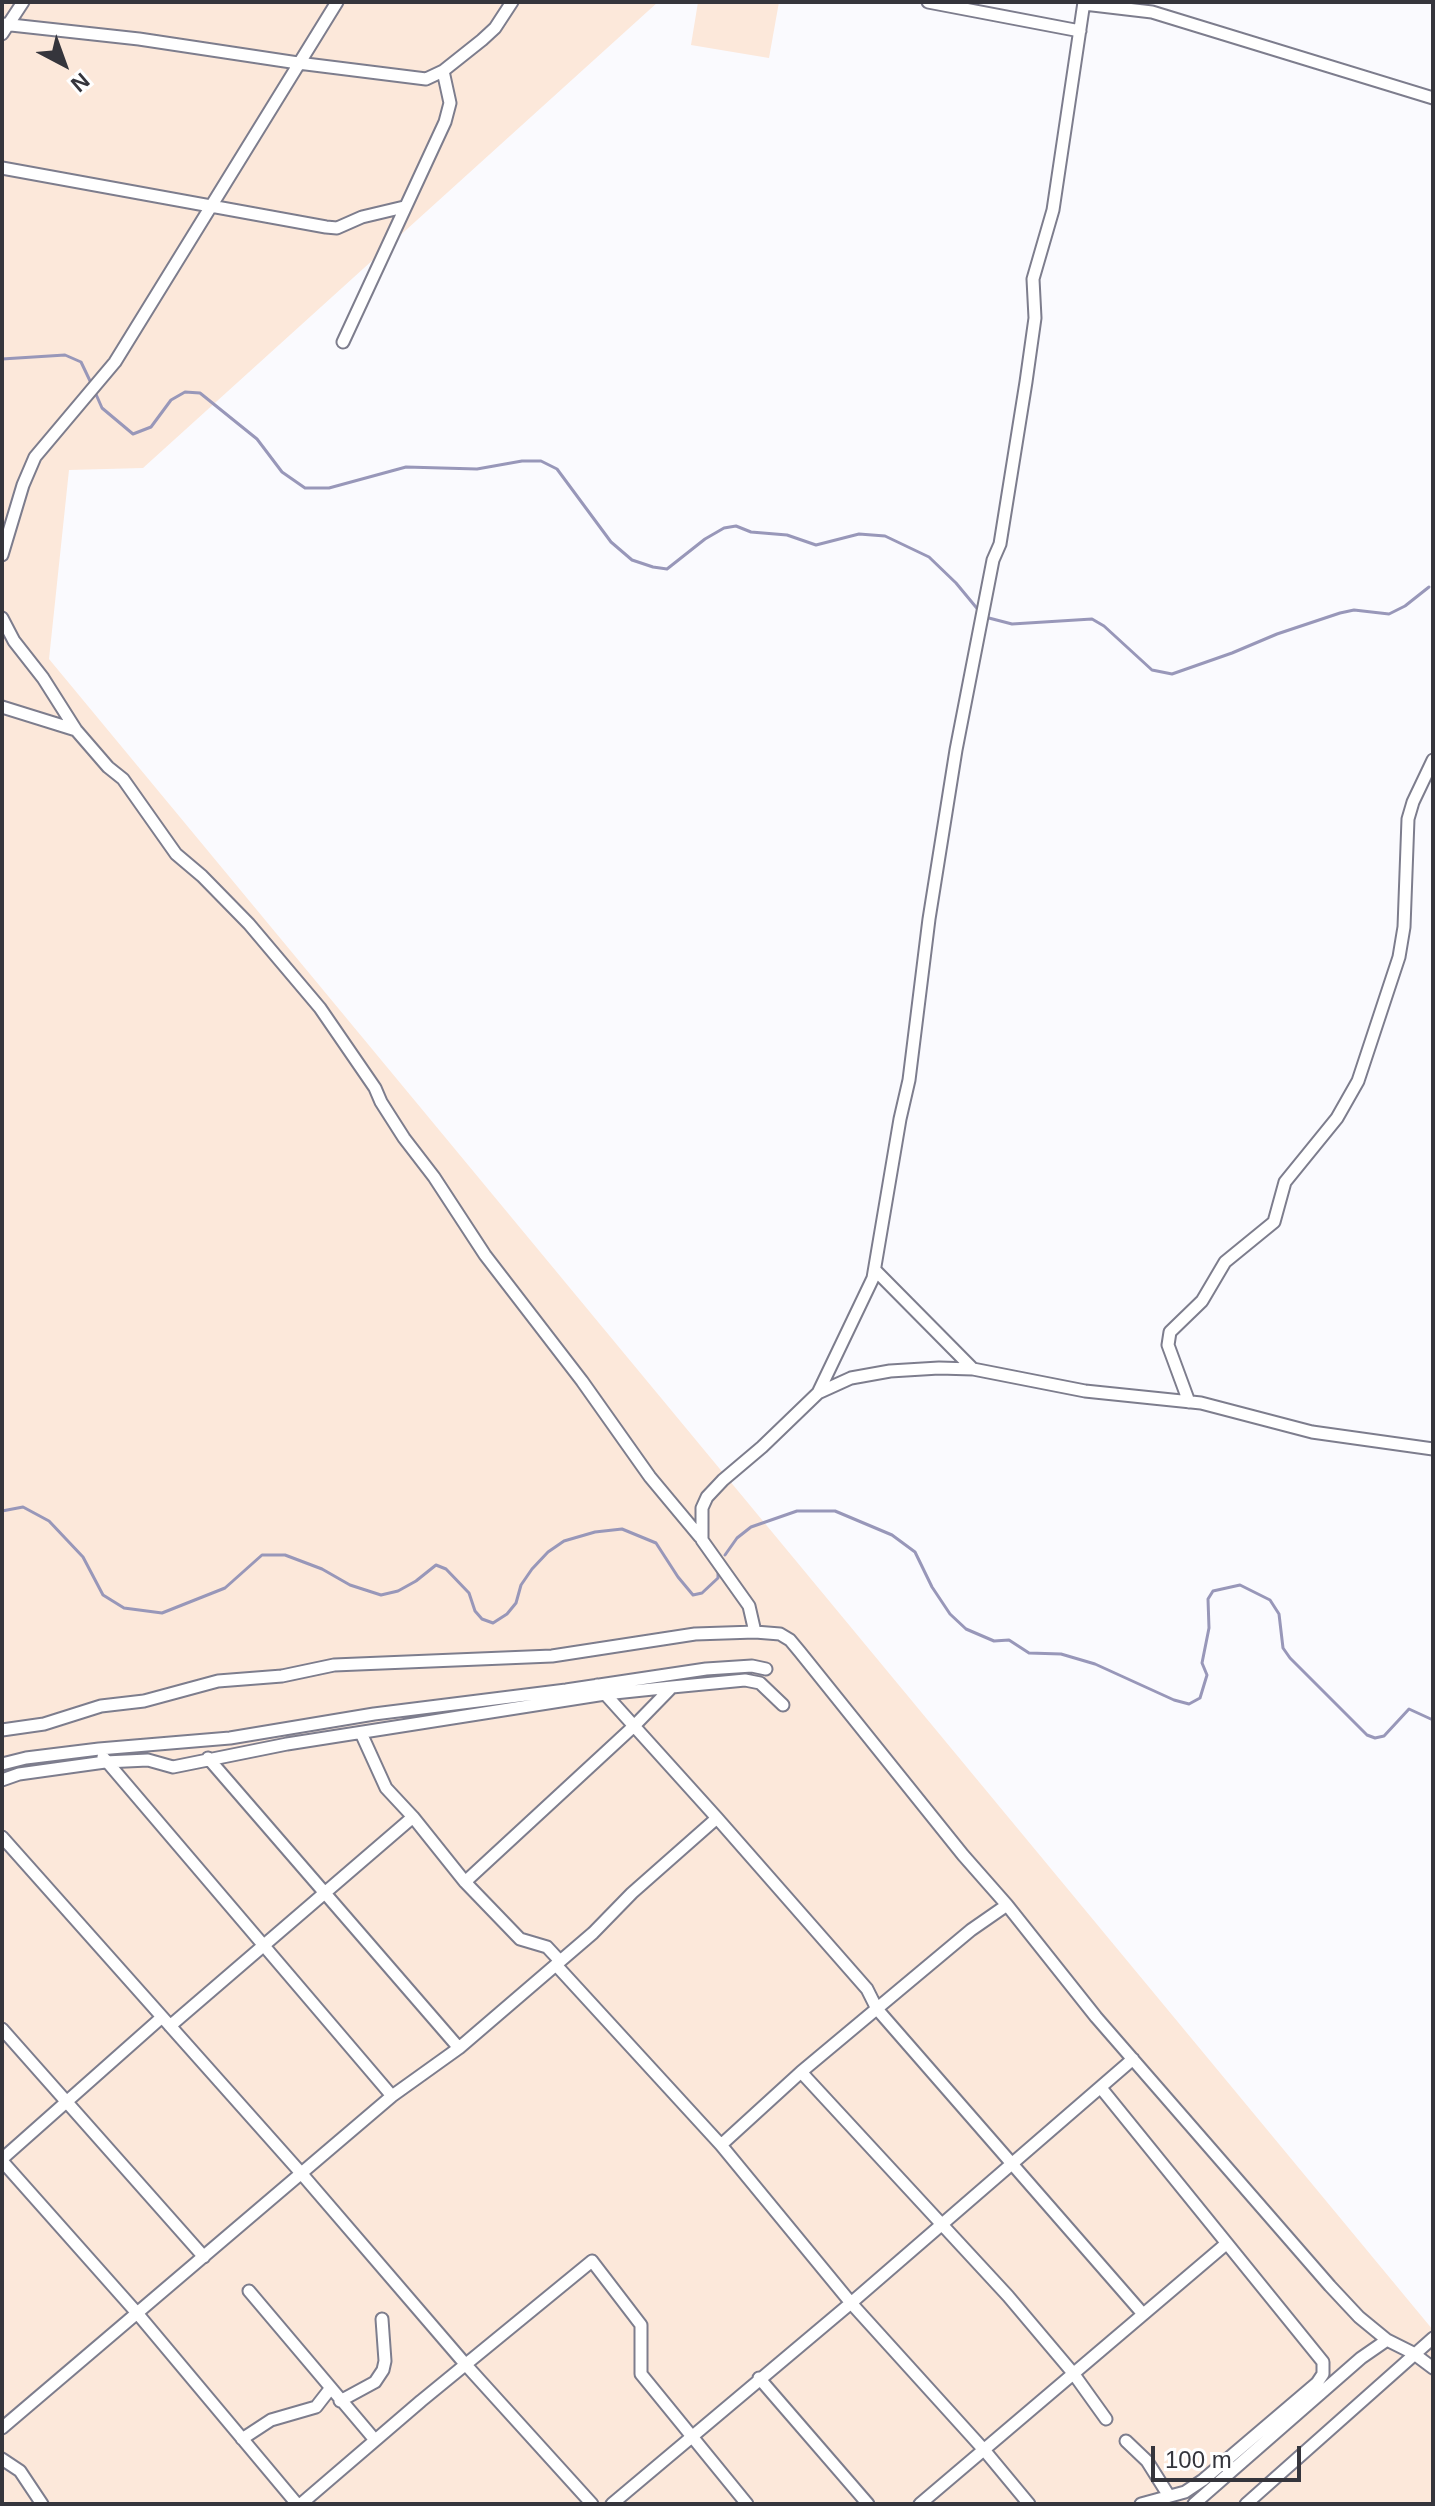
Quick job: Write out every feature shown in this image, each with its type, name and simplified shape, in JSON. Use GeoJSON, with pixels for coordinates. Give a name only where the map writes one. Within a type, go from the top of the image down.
{"type":"FeatureCollection","features":[{"type":"Feature","properties":{"kind":"street"},"geometry":{"type":"LineString","coordinates":[[4,28],[23,2]]}},
{"type":"Feature","properties":{"kind":"street"},"geometry":{"type":"LineString","coordinates":[[2,555],[23,485],[35,457],[115,362],[337,2]]}},
{"type":"Feature","properties":{"kind":"street"},"geometry":{"type":"LineString","coordinates":[[4,28],[139,39],[426,79],[443,71],[495,28],[512,2]]}},
{"type":"Feature","properties":{"kind":"street"},"geometry":{"type":"LineString","coordinates":[[928,2],[1080,31]]}},
{"type":"Feature","properties":{"kind":"street"},"geometry":{"type":"LineString","coordinates":[[818,1393],[869,1289],[875,1270],[909,1080],[929,919],[956,750],[993,560],[1000,544],[1026,382],[1035,318],[1033,279],[1053,210],[1084,3],[1152,12],[1433,98]]}},
{"type":"Feature","properties":{"kind":"street"},"geometry":{"type":"LineString","coordinates":[[343,342],[445,122],[450,103],[443,71]]}},
{"type":"Feature","properties":{"kind":"street"},"geometry":{"type":"LineString","coordinates":[[2,168],[209,208],[337,228],[362,217],[404,207]]}},
{"type":"Feature","properties":{"kind":"street"},"geometry":{"type":"LineString","coordinates":[[2,618],[14,641],[43,678],[76,730],[108,767],[123,779],[176,854],[249,924],[320,1008],[485,1255],[749,1606],[755,1632]]}},
{"type":"Feature","properties":{"kind":"street"},"geometry":{"type":"LineString","coordinates":[[2,707],[76,730]]}},
{"type":"Feature","properties":{"kind":"street"},"geometry":{"type":"LineString","coordinates":[[1189,1402],[1168,1345],[1170,1332],[1202,1301],[1225,1262],[1274,1222],[1285,1182],[1337,1118],[1358,1081],[1399,957],[1404,927],[1408,819],[1433,760]]}},
{"type":"Feature","properties":{"kind":"street"},"geometry":{"type":"LineString","coordinates":[[875,1270],[973,1369]]}},
{"type":"Feature","properties":{"kind":"street"},"geometry":{"type":"LineString","coordinates":[[702,1540],[702,1508],[707,1497],[818,1393],[851,1378],[890,1371],[973,1369],[1085,1391],[1189,1402],[1312,1432],[1433,1449]]}},
{"type":"Feature","properties":{"kind":"street"},"geometry":{"type":"LineString","coordinates":[[2,1730],[44,1724],[101,1706],[144,1701],[218,1681],[282,1676],[334,1665],[552,1656],[695,1634],[780,1634],[790,1640],[1096,2017],[1330,2286],[1359,2317],[1387,2340],[1413,2353],[1433,2368]]}},
{"type":"Feature","properties":{"kind":"street"},"geometry":{"type":"LineString","coordinates":[[2,1764],[26,1758],[105,1762],[148,1760],[173,1767],[208,1758],[706,1669],[752,1666],[766,1669]]}},
{"type":"Feature","properties":{"kind":"street"},"geometry":{"type":"LineString","coordinates":[[2,1780],[99,1749],[230,1738],[374,1714],[601,1690],[745,1680],[760,1683],[783,1705]]}},
{"type":"Feature","properties":{"kind":"street"},"geometry":{"type":"LineString","coordinates":[[465,1882],[672,1687]]}},
{"type":"Feature","properties":{"kind":"street"},"geometry":{"type":"LineString","coordinates":[[601,1690],[867,1989],[877,2009],[1143,2314]]}},
{"type":"Feature","properties":{"kind":"street"},"geometry":{"type":"LineString","coordinates":[[282,1730],[287,1744]]}},
{"type":"Feature","properties":{"kind":"street"},"geometry":{"type":"LineString","coordinates":[[361,1733],[386,1788],[465,1882],[520,1939],[547,1947],[721,2145],[851,2303],[1029,2504]]}},
{"type":"Feature","properties":{"kind":"street"},"geometry":{"type":"LineString","coordinates":[[99,1749],[105,1762],[392,2096]]}},
{"type":"Feature","properties":{"kind":"street"},"geometry":{"type":"LineString","coordinates":[[208,1758],[459,2048]]}},
{"type":"Feature","properties":{"kind":"street"},"geometry":{"type":"LineString","coordinates":[[170,2026],[413,1817]]}},
{"type":"Feature","properties":{"kind":"street"},"geometry":{"type":"LineString","coordinates":[[2,2428],[392,2096],[459,2048],[558,1963],[717,1818]]}},
{"type":"Feature","properties":{"kind":"street"},"geometry":{"type":"LineString","coordinates":[[2,1837],[592,2504]]}},
{"type":"Feature","properties":{"kind":"street"},"geometry":{"type":"LineString","coordinates":[[721,2145],[801,2072],[971,1930],[1007,1905]]}},
{"type":"Feature","properties":{"kind":"street"},"geometry":{"type":"LineString","coordinates":[[161,2018],[2,2160],[299,2504],[592,2261],[641,2325],[641,2374],[747,2504]]}},
{"type":"Feature","properties":{"kind":"street"},"geometry":{"type":"LineString","coordinates":[[2,2029],[204,2257]]}},
{"type":"Feature","properties":{"kind":"street"},"geometry":{"type":"LineString","coordinates":[[612,2504],[1133,2059]]}},
{"type":"Feature","properties":{"kind":"street"},"geometry":{"type":"LineString","coordinates":[[801,2072],[1008,2296],[1073,2373],[1106,2419]]}},
{"type":"Feature","properties":{"kind":"street"},"geometry":{"type":"LineString","coordinates":[[1101,2088],[1323,2362],[1323,2374],[1317,2383],[1210,2474],[1185,2492],[1141,2504]]}},
{"type":"Feature","properties":{"kind":"street"},"geometry":{"type":"LineString","coordinates":[[920,2504],[1226,2244]]}},
{"type":"Feature","properties":{"kind":"street"},"geometry":{"type":"LineString","coordinates":[[249,2291],[375,2440]]}},
{"type":"Feature","properties":{"kind":"street"},"geometry":{"type":"LineString","coordinates":[[340,2401],[375,2382],[383,2370],[382,2319]]}},
{"type":"Feature","properties":{"kind":"street"},"geometry":{"type":"LineString","coordinates":[[1246,2504],[1433,2338]]}},
{"type":"Feature","properties":{"kind":"street"},"geometry":{"type":"LineString","coordinates":[[1194,2504],[1361,2358],[1387,2340]]}},
{"type":"Feature","properties":{"kind":"street"},"geometry":{"type":"LineString","coordinates":[[759,2378],[868,2504]]}},
{"type":"Feature","properties":{"kind":"street"},"geometry":{"type":"LineString","coordinates":[[242,2439],[271,2420],[316,2407],[330,2389]]}},
{"type":"Feature","properties":{"kind":"street"},"geometry":{"type":"LineString","coordinates":[[1126,2441],[1147,2461],[1169,2496]]}},
{"type":"Feature","properties":{"kind":"street"},"geometry":{"type":"LineString","coordinates":[[2,2459],[20,2471],[42,2504]]}},
{"type":"Feature","properties":{"kind":"shaded area"},"geometry":{"type":"Polygon","coordinates":[[[2,2],[658,2],[143,468],[69,470],[49,659],[1433,2330],[1433,2504],[2,2504],[2,2]]]}},
{"type":"Feature","properties":{"kind":"shaded area"},"geometry":{"type":"Polygon","coordinates":[[[698,2],[779,2],[769,58],[691,45],[698,2]]]}},
{"type":"Feature","properties":{"kind":"waterway"},"geometry":{"type":"LineString","coordinates":[[2,359],[65,355],[81,362],[92,385]]}},
{"type":"Feature","properties":{"kind":"waterway"},"geometry":{"type":"LineString","coordinates":[[95,392],[102,408],[133,434],[151,427],[171,400],[185,392],[200,393],[257,439],[282,472],[305,488],[329,488],[406,467],[477,469],[541,461],[557,469],[611,542],[632,560],[653,567],[667,569],[705,539],[724,528],[736,526],[751,532],[787,535],[816,545],[859,534],[885,536],[929,557],[980,612]]}},
{"type":"Feature","properties":{"kind":"waterway"},"geometry":{"type":"LineString","coordinates":[[985,617],[1012,624],[1092,619],[1104,626],[1152,670],[1172,674],[1340,613],[1354,610],[1389,614],[1429,587]]}},
{"type":"Feature","properties":{"kind":"waterway"},"geometry":{"type":"LineString","coordinates":[[2,1511],[23,1507],[49,1521],[83,1557],[103,1595],[124,1608],[162,1613],[225,1588],[262,1555],[285,1555],[322,1569],[350,1585],[381,1595],[398,1591],[436,1565],[446,1569],[469,1593],[475,1611],[482,1619],[493,1623],[516,1603],[521,1585],[548,1552],[564,1541],[595,1532],[622,1529],[656,1543],[693,1595],[702,1593],[718,1578],[718,1572]]}},
{"type":"Feature","properties":{"kind":"waterway"},"geometry":{"type":"LineString","coordinates":[[725,1555],[737,1538],[751,1527],[797,1511],[835,1511],[892,1535],[915,1552],[932,1587],[950,1614],[966,1629],[994,1641],[1009,1640],[1029,1653],[1061,1654],[1095,1664],[1189,1704],[1200,1698],[1207,1675],[1202,1663],[1209,1628],[1208,1599],[1213,1591],[1240,1585],[1270,1600],[1279,1614],[1283,1648],[1290,1658],[1367,1735],[1375,1738],[1384,1736],[1409,1709],[1433,1720]]}}]}
